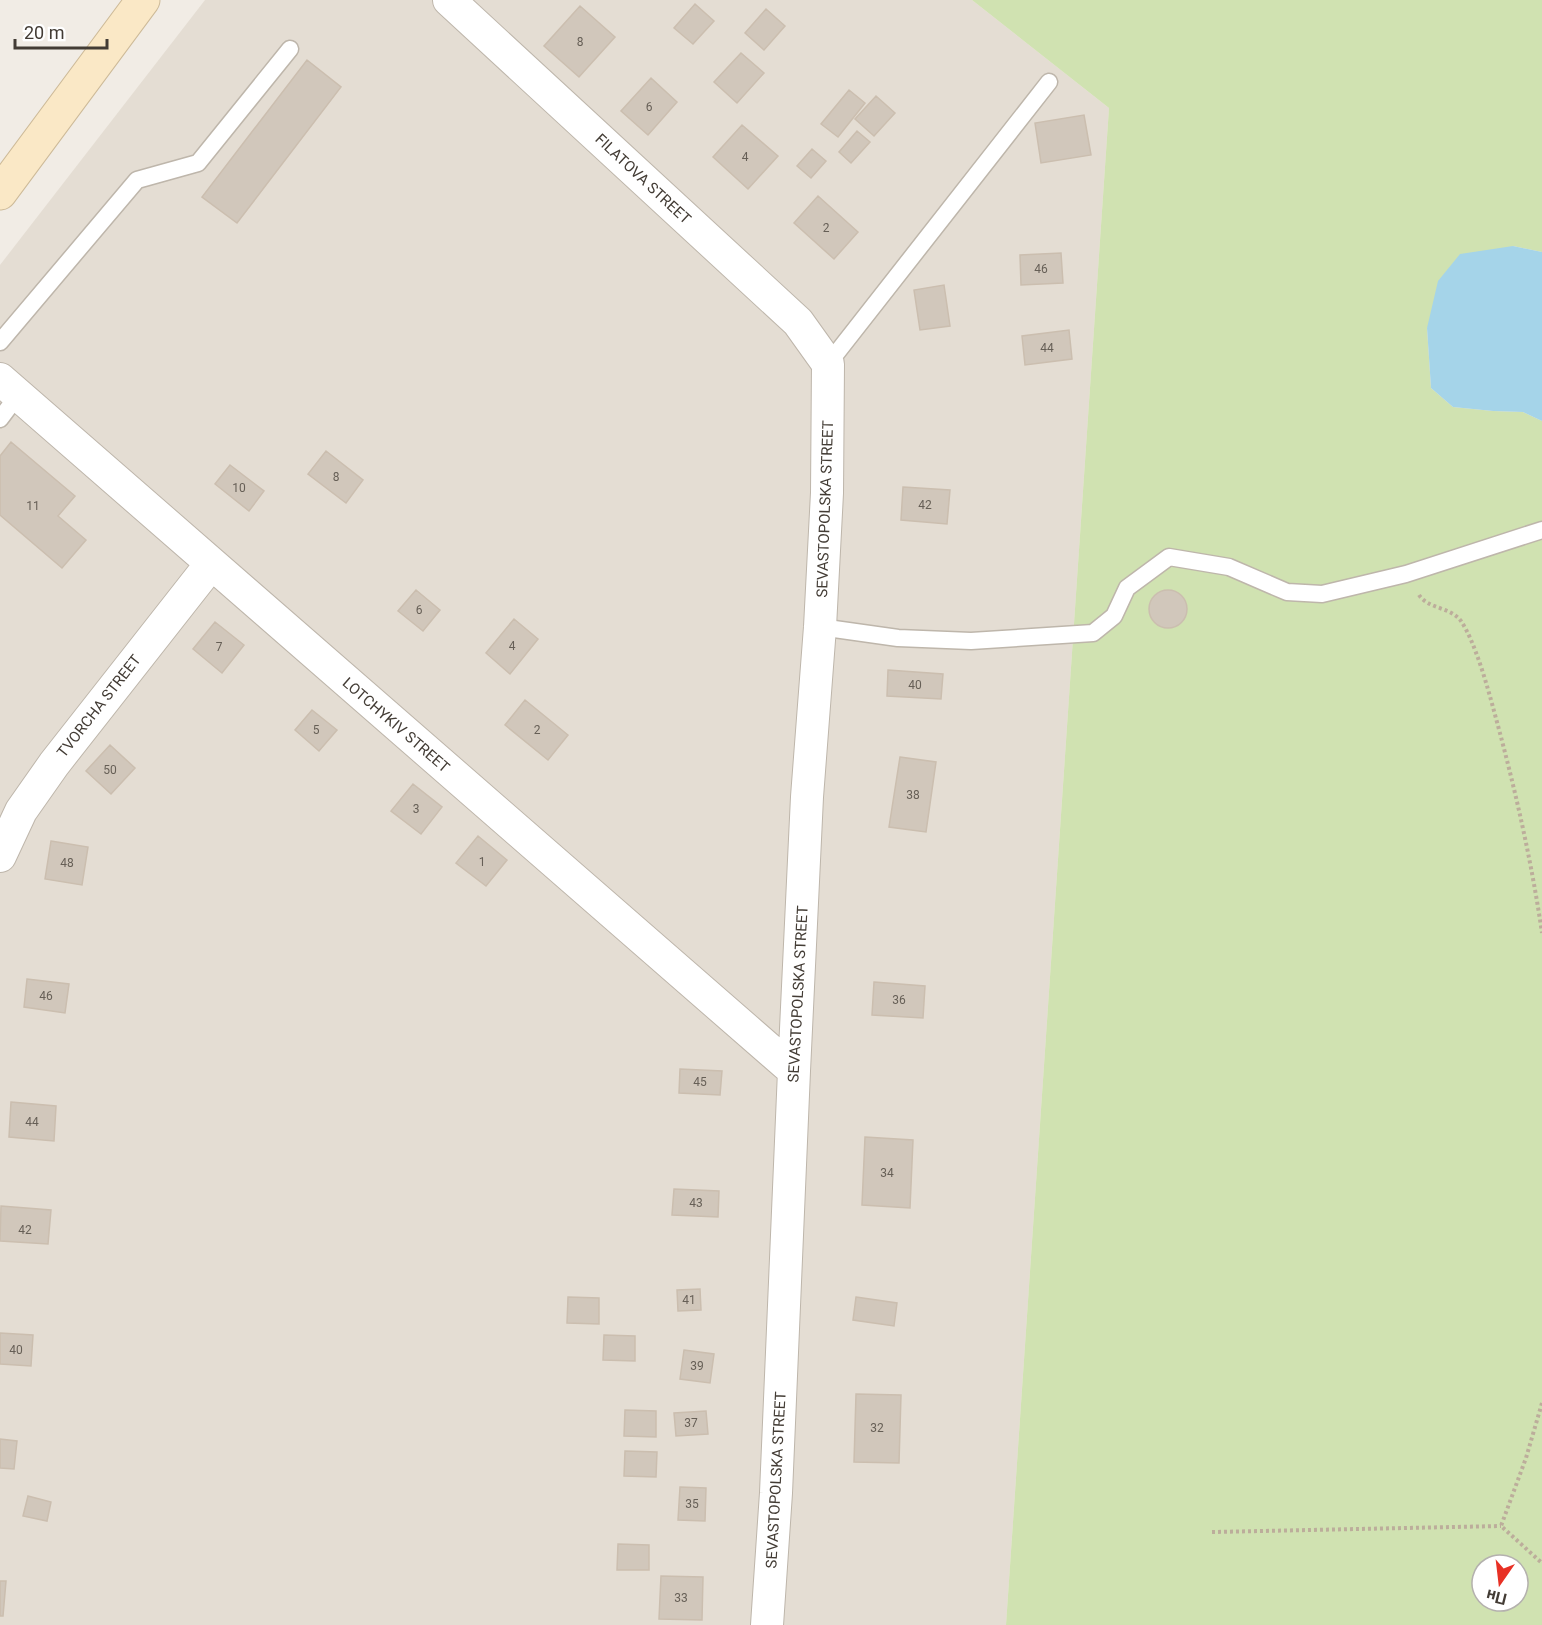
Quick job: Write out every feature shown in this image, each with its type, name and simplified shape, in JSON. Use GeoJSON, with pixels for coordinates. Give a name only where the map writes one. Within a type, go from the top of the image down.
{"type":"FeatureCollection","features":[{"type":"Feature","properties":{"kind":"street"},"geometry":{"type":"LineString","coordinates":[[0,193],[143,0]]}},
{"type":"Feature","properties":{"kind":"street","name":"FILATOVA STREET"},"geometry":{"type":"LineString","coordinates":[[449,0],[798,322],[828,364]]}},
{"type":"Feature","properties":{"kind":"street","name":"SEVASTOPOLSKA STREET"},"geometry":{"type":"LineString","coordinates":[[767,1625],[776,1493],[807,797],[820,627],[827,493],[828,364]]}},
{"type":"Feature","properties":{"kind":"street","name":"LOTCHYKIV STREET"},"geometry":{"type":"LineString","coordinates":[[6,398],[211,564],[794,1071]]}},
{"type":"Feature","properties":{"kind":"street","name":"TVORCHA STREET"},"geometry":{"type":"LineString","coordinates":[[0,856],[21,811],[54,764],[211,564]]}},
{"type":"Feature","properties":{"kind":"lane"},"geometry":{"type":"LineString","coordinates":[[0,342],[136,180],[198,163],[290,49]]}},
{"type":"Feature","properties":{"kind":"lane"},"geometry":{"type":"LineString","coordinates":[[828,364],[1049,82]]}},
{"type":"Feature","properties":{"kind":"lane"},"geometry":{"type":"LineString","coordinates":[[820,627],[898,638],[971,641],[1093,633],[1114,616],[1127,588],[1169,557],[1229,567],[1287,592],[1322,594],[1406,574],[1542,530]]}},
{"type":"Feature","properties":{"kind":"path"},"geometry":{"type":"LineString","coordinates":[[1406,574],[1424,602],[1460,619],[1472,646],[1488,690],[1515,785],[1542,933]]}},
{"type":"Feature","properties":{"kind":"path"},"geometry":{"type":"LineString","coordinates":[[1501,1526],[1526,1458],[1542,1403]]}},
{"type":"Feature","properties":{"kind":"path"},"geometry":{"type":"LineString","coordinates":[[1212,1532],[1501,1526],[1542,1563]]}},
{"type":"Feature","properties":{"kind":"shaded area"},"geometry":{"type":"Polygon","coordinates":[[[205,0],[972,0],[1109,108],[1006,1625],[0,1625],[0,265],[205,0]]]}},
{"type":"Feature","properties":{"kind":"green space"},"geometry":{"type":"Polygon","coordinates":[[[972,0],[1542,0],[1542,252],[1513,246],[1427,328],[1431,388],[1453,407],[1523,412],[1542,421],[1542,1625],[1006,1625],[1109,108],[972,0]]]}},
{"type":"Feature","properties":{"kind":"water"},"geometry":{"type":"Polygon","coordinates":[[[1513,246],[1542,252],[1542,421],[1523,412],[1453,407],[1431,388],[1427,328],[1438,281],[1460,254],[1513,246]]]}},
{"type":"Feature","properties":{"kind":"building"},"geometry":{"type":"Polygon","coordinates":[[[695,4],[714,21],[693,44],[674,28],[695,4]]]}},
{"type":"Feature","properties":{"kind":"building"},"geometry":{"type":"Polygon","coordinates":[[[580,6],[615,37],[579,77],[544,46],[580,6]]]}},
{"type":"Feature","properties":{"kind":"building"},"geometry":{"type":"Polygon","coordinates":[[[766,9],[785,26],[764,50],[745,33],[766,9]]]}},
{"type":"Feature","properties":{"kind":"building"},"geometry":{"type":"Polygon","coordinates":[[[741,53],[764,73],[737,103],[714,82],[741,53]]]}},
{"type":"Feature","properties":{"kind":"building"},"geometry":{"type":"Polygon","coordinates":[[[307,60],[341,87],[237,223],[202,197],[307,60]]]}},
{"type":"Feature","properties":{"kind":"building"},"geometry":{"type":"Polygon","coordinates":[[[651,78],[677,102],[648,135],[621,111],[651,78]]]}},
{"type":"Feature","properties":{"kind":"building"},"geometry":{"type":"Polygon","coordinates":[[[849,90],[865,103],[838,137],[821,124],[849,90]]]}},
{"type":"Feature","properties":{"kind":"building"},"geometry":{"type":"Polygon","coordinates":[[[876,96],[895,113],[874,136],[855,119],[876,96]]]}},
{"type":"Feature","properties":{"kind":"building"},"geometry":{"type":"Polygon","coordinates":[[[1084,115],[1091,155],[1041,163],[1035,123],[1084,115]]]}},
{"type":"Feature","properties":{"kind":"building"},"geometry":{"type":"Polygon","coordinates":[[[742,125],[778,156],[748,189],[713,157],[742,125]]]}},
{"type":"Feature","properties":{"kind":"building"},"geometry":{"type":"Polygon","coordinates":[[[857,131],[870,142],[851,163],[839,152],[857,131]]]}},
{"type":"Feature","properties":{"kind":"building"},"geometry":{"type":"Polygon","coordinates":[[[812,149],[826,161],[811,178],[797,166],[812,149]]]}},
{"type":"Feature","properties":{"kind":"building"},"geometry":{"type":"Polygon","coordinates":[[[818,196],[858,232],[834,259],[794,223],[818,196]]]}},
{"type":"Feature","properties":{"kind":"building"},"geometry":{"type":"Polygon","coordinates":[[[1061,253],[1063,283],[1021,285],[1020,255],[1061,253]]]}},
{"type":"Feature","properties":{"kind":"building"},"geometry":{"type":"Polygon","coordinates":[[[944,285],[950,326],[920,330],[914,290],[944,285]]]}},
{"type":"Feature","properties":{"kind":"building"},"geometry":{"type":"Polygon","coordinates":[[[1069,330],[1072,359],[1025,365],[1022,336],[1069,330]]]}},
{"type":"Feature","properties":{"kind":"building"},"geometry":{"type":"Polygon","coordinates":[[[11,442],[75,496],[58,516],[86,540],[62,568],[0,515],[0,456],[11,442]]]}},
{"type":"Feature","properties":{"kind":"building"},"geometry":{"type":"Polygon","coordinates":[[[326,451],[363,480],[346,503],[308,474],[326,451]]]}},
{"type":"Feature","properties":{"kind":"building"},"geometry":{"type":"Polygon","coordinates":[[[230,465],[264,491],[249,511],[215,484],[230,465]]]}},
{"type":"Feature","properties":{"kind":"building"},"geometry":{"type":"Polygon","coordinates":[[[903,487],[950,490],[947,524],[901,520],[903,487]]]}},
{"type":"Feature","properties":{"kind":"building"},"geometry":{"type":"Polygon","coordinates":[[[416,590],[440,610],[423,631],[398,611],[416,590]]]}},
{"type":"Feature","properties":{"kind":"building"},"geometry":{"type":"Polygon","coordinates":[[[1168,590],[1181,596],[1187,609],[1181,622],[1168,628],[1155,622],[1149,609],[1155,596],[1168,590]]]}},
{"type":"Feature","properties":{"kind":"building"},"geometry":{"type":"Polygon","coordinates":[[[514,619],[538,639],[510,674],[486,653],[514,619]]]}},
{"type":"Feature","properties":{"kind":"building"},"geometry":{"type":"Polygon","coordinates":[[[215,622],[244,645],[222,673],[193,649],[215,622]]]}},
{"type":"Feature","properties":{"kind":"building"},"geometry":{"type":"Polygon","coordinates":[[[888,670],[943,674],[941,699],[887,696],[888,670]]]}},
{"type":"Feature","properties":{"kind":"building"},"geometry":{"type":"Polygon","coordinates":[[[525,700],[568,735],[548,760],[505,725],[525,700]]]}},
{"type":"Feature","properties":{"kind":"building"},"geometry":{"type":"Polygon","coordinates":[[[312,710],[337,730],[319,751],[295,730],[312,710]]]}},
{"type":"Feature","properties":{"kind":"building"},"geometry":{"type":"Polygon","coordinates":[[[110,745],[135,768],[111,794],[86,771],[110,745]]]}},
{"type":"Feature","properties":{"kind":"building"},"geometry":{"type":"Polygon","coordinates":[[[900,757],[936,762],[926,832],[889,827],[900,757]]]}},
{"type":"Feature","properties":{"kind":"building"},"geometry":{"type":"Polygon","coordinates":[[[413,784],[442,807],[421,834],[391,811],[413,784]]]}},
{"type":"Feature","properties":{"kind":"building"},"geometry":{"type":"Polygon","coordinates":[[[478,836],[507,860],[486,886],[456,863],[478,836]]]}},
{"type":"Feature","properties":{"kind":"building"},"geometry":{"type":"Polygon","coordinates":[[[51,841],[88,847],[82,885],[45,879],[51,841]]]}},
{"type":"Feature","properties":{"kind":"building"},"geometry":{"type":"Polygon","coordinates":[[[27,979],[69,984],[65,1013],[24,1007],[27,979]]]}},
{"type":"Feature","properties":{"kind":"building"},"geometry":{"type":"Polygon","coordinates":[[[874,982],[925,986],[923,1018],[872,1015],[874,982]]]}},
{"type":"Feature","properties":{"kind":"building"},"geometry":{"type":"Polygon","coordinates":[[[680,1069],[722,1071],[720,1095],[679,1093],[680,1069]]]}},
{"type":"Feature","properties":{"kind":"building"},"geometry":{"type":"Polygon","coordinates":[[[11,1102],[56,1106],[54,1141],[9,1137],[11,1102]]]}},
{"type":"Feature","properties":{"kind":"building"},"geometry":{"type":"Polygon","coordinates":[[[865,1137],[913,1140],[910,1208],[862,1205],[865,1137]]]}},
{"type":"Feature","properties":{"kind":"building"},"geometry":{"type":"Polygon","coordinates":[[[674,1189],[719,1191],[718,1217],[672,1215],[674,1189]]]}},
{"type":"Feature","properties":{"kind":"building"},"geometry":{"type":"Polygon","coordinates":[[[1,1206],[51,1210],[48,1244],[0,1241],[1,1206]]]}},
{"type":"Feature","properties":{"kind":"building"},"geometry":{"type":"Polygon","coordinates":[[[700,1289],[701,1310],[678,1311],[677,1290],[700,1289]]]}},
{"type":"Feature","properties":{"kind":"building"},"geometry":{"type":"Polygon","coordinates":[[[568,1297],[599,1298],[599,1324],[567,1323],[568,1297]]]}},
{"type":"Feature","properties":{"kind":"building"},"geometry":{"type":"Polygon","coordinates":[[[856,1297],[897,1303],[894,1326],[853,1320],[856,1297]]]}},
{"type":"Feature","properties":{"kind":"building"},"geometry":{"type":"Polygon","coordinates":[[[0,1333],[33,1335],[31,1366],[0,1364],[0,1333]]]}},
{"type":"Feature","properties":{"kind":"building"},"geometry":{"type":"Polygon","coordinates":[[[604,1335],[635,1336],[635,1361],[603,1360],[604,1335]]]}},
{"type":"Feature","properties":{"kind":"building"},"geometry":{"type":"Polygon","coordinates":[[[684,1350],[714,1354],[710,1383],[680,1379],[684,1350]]]}},
{"type":"Feature","properties":{"kind":"building"},"geometry":{"type":"Polygon","coordinates":[[[856,1394],[901,1395],[899,1463],[854,1462],[856,1394]]]}},
{"type":"Feature","properties":{"kind":"building"},"geometry":{"type":"Polygon","coordinates":[[[625,1410],[656,1411],[656,1437],[624,1436],[625,1410]]]}},
{"type":"Feature","properties":{"kind":"building"},"geometry":{"type":"Polygon","coordinates":[[[706,1411],[708,1434],[676,1436],[674,1413],[706,1411]]]}},
{"type":"Feature","properties":{"kind":"building"},"geometry":{"type":"Polygon","coordinates":[[[0,1439],[17,1441],[14,1469],[0,1468],[0,1439]]]}},
{"type":"Feature","properties":{"kind":"building"},"geometry":{"type":"Polygon","coordinates":[[[625,1451],[657,1452],[656,1477],[624,1476],[625,1451]]]}},
{"type":"Feature","properties":{"kind":"building"},"geometry":{"type":"Polygon","coordinates":[[[680,1487],[706,1488],[705,1521],[678,1520],[680,1487]]]}},
{"type":"Feature","properties":{"kind":"building"},"geometry":{"type":"Polygon","coordinates":[[[28,1496],[51,1502],[47,1521],[23,1516],[28,1496]]]}},
{"type":"Feature","properties":{"kind":"building"},"geometry":{"type":"Polygon","coordinates":[[[618,1544],[649,1545],[649,1570],[617,1570],[618,1544]]]}},
{"type":"Feature","properties":{"kind":"building"},"geometry":{"type":"Polygon","coordinates":[[[661,1576],[703,1577],[702,1620],[659,1619],[661,1576]]]}},
{"type":"Feature","properties":{"kind":"building"},"geometry":{"type":"Polygon","coordinates":[[[0,1581],[6,1581],[3,1616],[0,1616],[0,1581]]]}}]}
